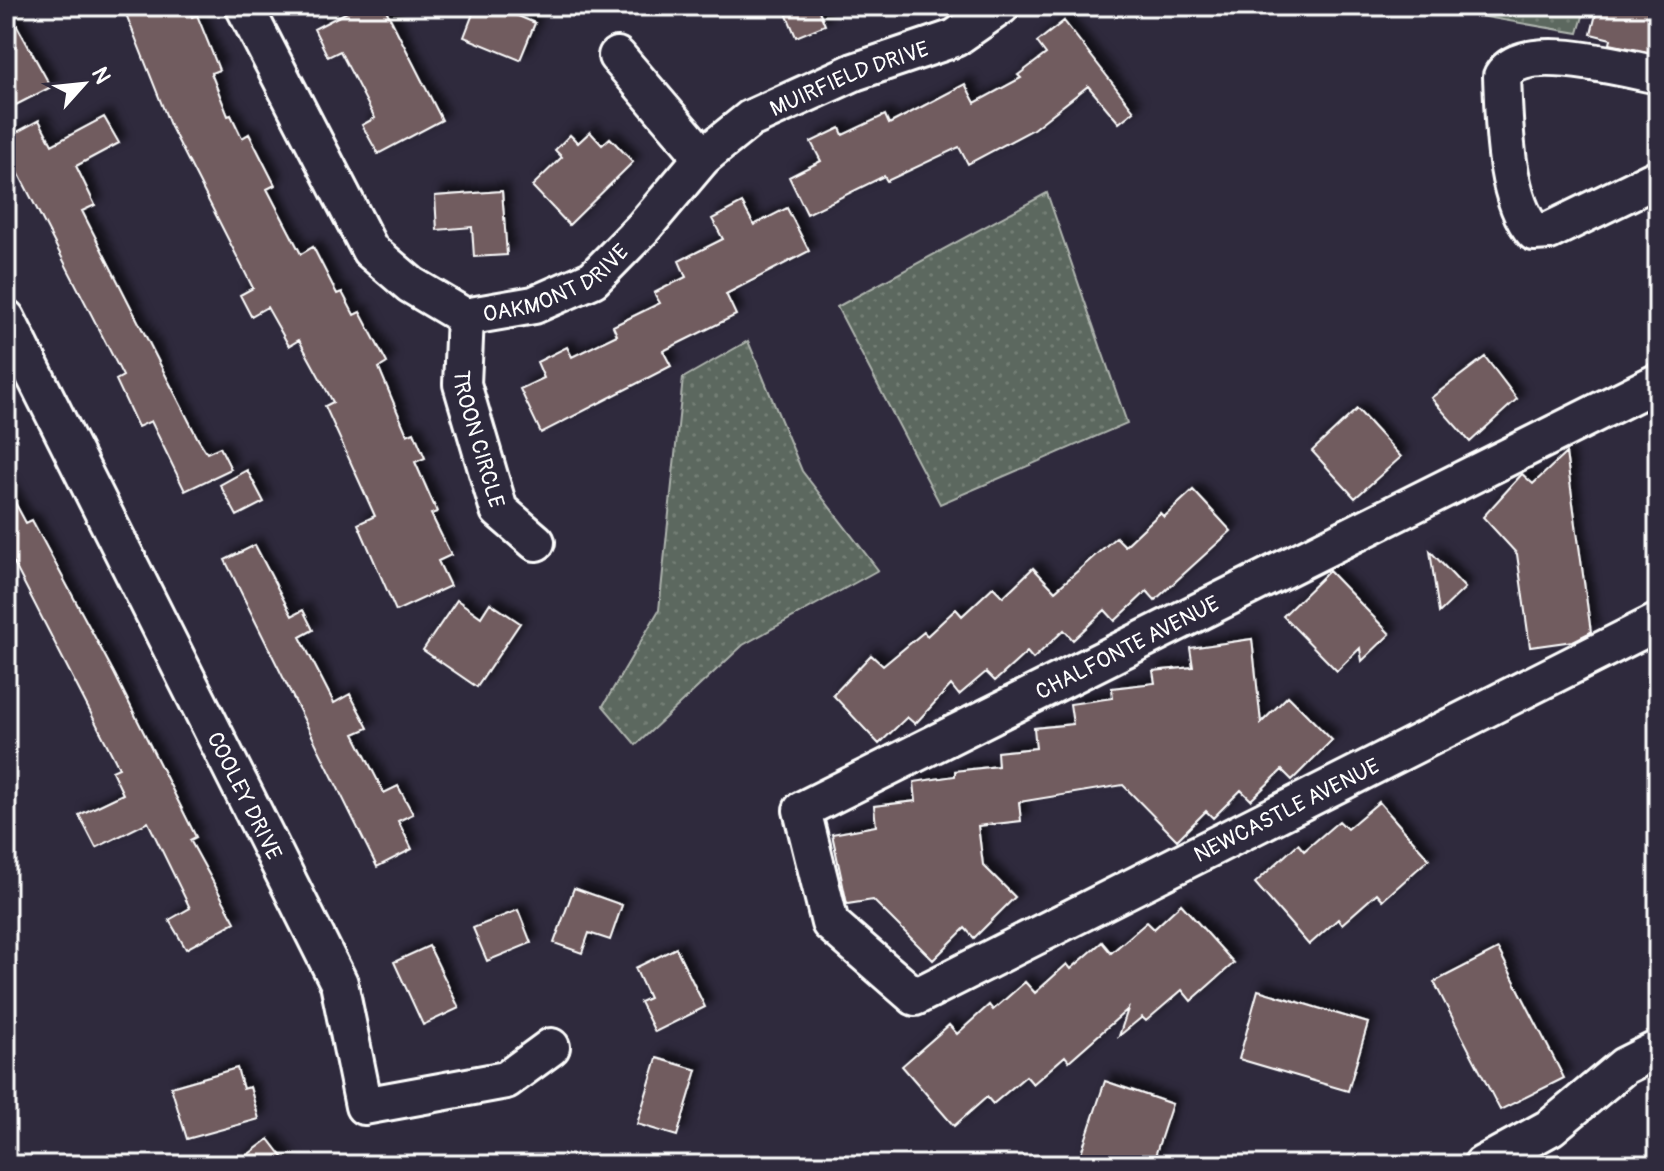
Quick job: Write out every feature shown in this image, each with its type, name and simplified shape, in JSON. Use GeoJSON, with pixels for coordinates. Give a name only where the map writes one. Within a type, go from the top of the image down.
{"type":"FeatureCollection","features":[{"type":"Feature","properties":{"kind":"street","name":"OAKMONT DRIVE"},"geometry":{"type":"LineString","coordinates":[[244,6],[370,250],[411,285],[465,317],[534,305],[593,279],[643,228],[703,157]]}},
{"type":"Feature","properties":{"kind":"street","name":"MUIRFIELD DRIVE"},"geometry":{"type":"LineString","coordinates":[[703,157],[750,119],[854,72],[955,38],[1001,6]]}},
{"type":"Feature","properties":{"kind":"street"},"geometry":{"type":"LineString","coordinates":[[617,56],[703,157]]}},
{"type":"Feature","properties":{"kind":"street"},"geometry":{"type":"LineString","coordinates":[[1658,75],[1546,58],[1522,59],[1508,66],[1502,76],[1514,195],[1526,223],[1534,232],[1549,231],[1658,178]]}},
{"type":"Feature","properties":{"kind":"street","name":"TROON CIRCLE"},"geometry":{"type":"LineString","coordinates":[[465,317],[462,384],[499,510],[536,542]]}},
{"type":"Feature","properties":{"kind":"street","name":"COOLEY DRIVE"},"geometry":{"type":"LineString","coordinates":[[6,318],[339,983],[364,1106],[506,1080],[551,1047]]}},
{"type":"Feature","properties":{"kind":"street","name":"CHALFONTE AVENUE"},"geometry":{"type":"LineString","coordinates":[[915,997],[830,923],[802,810],[1658,382]]}},
{"type":"Feature","properties":{"kind":"street","name":"NEWCASTLE AVENUE"},"geometry":{"type":"LineString","coordinates":[[915,997],[1658,622]]}},
{"type":"Feature","properties":{"kind":"street"},"geometry":{"type":"LineString","coordinates":[[1482,1165],[1551,1127],[1624,1066],[1658,1049]]}},
{"type":"Feature","properties":{"kind":"shaded area"},"geometry":{"type":"Polygon","coordinates":[[[1466,6],[1586,6],[1578,33],[1468,14],[1466,6]]]}},
{"type":"Feature","properties":{"kind":"shaded area"},"geometry":{"type":"Polygon","coordinates":[[[1047,193],[1127,423],[940,504],[837,307],[1047,193]]]}},
{"type":"Feature","properties":{"kind":"shaded area"},"geometry":{"type":"Polygon","coordinates":[[[748,341],[802,471],[878,570],[743,645],[636,745],[603,706],[659,610],[683,378],[748,341]]]}},
{"type":"Feature","properties":{"kind":"building"},"geometry":{"type":"Polygon","coordinates":[[[6,6],[51,87],[6,110],[6,6]]]}},
{"type":"Feature","properties":{"kind":"building"},"geometry":{"type":"Polygon","coordinates":[[[147,6],[187,6],[192,17],[197,15],[219,70],[211,73],[228,116],[231,115],[242,138],[249,134],[275,185],[267,189],[301,254],[313,247],[337,294],[342,292],[354,315],[360,312],[387,363],[379,368],[407,435],[414,432],[425,458],[415,462],[437,512],[431,514],[451,555],[438,561],[450,586],[396,611],[358,524],[375,516],[325,406],[333,402],[299,340],[289,346],[267,307],[251,316],[240,295],[253,288],[170,125],[126,14],[147,6]]]}},
{"type":"Feature","properties":{"kind":"building"},"geometry":{"type":"Polygon","coordinates":[[[359,6],[384,6],[442,120],[378,154],[362,125],[375,118],[340,51],[328,57],[314,29],[359,6]]]}},
{"type":"Feature","properties":{"kind":"building"},"geometry":{"type":"Polygon","coordinates":[[[476,6],[516,6],[513,14],[535,23],[520,60],[464,37],[476,6]]]}},
{"type":"Feature","properties":{"kind":"building"},"geometry":{"type":"Polygon","coordinates":[[[783,6],[817,6],[825,25],[796,37],[783,6]]]}},
{"type":"Feature","properties":{"kind":"building"},"geometry":{"type":"Polygon","coordinates":[[[1598,6],[1658,6],[1658,54],[1610,44],[1611,39],[1591,34],[1598,6]]]}},
{"type":"Feature","properties":{"kind":"building"},"geometry":{"type":"Polygon","coordinates":[[[1064,21],[1134,111],[1119,123],[1088,86],[1032,130],[968,164],[959,147],[887,181],[884,176],[807,214],[789,177],[821,161],[811,142],[840,128],[843,135],[885,115],[889,124],[965,84],[975,103],[1021,78],[1018,75],[1046,54],[1037,42],[1064,21]]]}},
{"type":"Feature","properties":{"kind":"building"},"geometry":{"type":"Polygon","coordinates":[[[104,117],[119,143],[76,166],[95,205],[82,211],[198,439],[207,453],[220,447],[231,469],[185,491],[151,421],[138,427],[116,380],[123,376],[6,149],[6,138],[39,120],[52,145],[104,117]]]}},
{"type":"Feature","properties":{"kind":"building"},"geometry":{"type":"Polygon","coordinates":[[[590,132],[602,145],[610,138],[633,162],[569,225],[532,186],[562,157],[555,150],[570,135],[578,143],[590,132]]]}},
{"type":"Feature","properties":{"kind":"building"},"geometry":{"type":"Polygon","coordinates":[[[502,191],[507,255],[474,257],[472,227],[437,230],[435,196],[502,191]]]}},
{"type":"Feature","properties":{"kind":"building"},"geometry":{"type":"Polygon","coordinates":[[[742,203],[754,225],[787,208],[809,251],[726,294],[736,315],[663,351],[671,366],[541,433],[520,389],[544,378],[537,362],[567,347],[572,357],[617,335],[613,326],[660,303],[654,293],[686,277],[679,261],[723,239],[712,219],[742,203]]]}},
{"type":"Feature","properties":{"kind":"building"},"geometry":{"type":"Polygon","coordinates":[[[1485,357],[1517,399],[1470,442],[1431,398],[1485,357]]]}},
{"type":"Feature","properties":{"kind":"building"},"geometry":{"type":"Polygon","coordinates":[[[1357,409],[1401,457],[1355,498],[1312,451],[1357,409]]]}},
{"type":"Feature","properties":{"kind":"building"},"geometry":{"type":"Polygon","coordinates":[[[1566,453],[1591,632],[1573,641],[1530,647],[1517,554],[1483,517],[1522,474],[1533,484],[1566,453]]]}},
{"type":"Feature","properties":{"kind":"building"},"geometry":{"type":"Polygon","coordinates":[[[247,470],[264,502],[237,516],[220,485],[247,470]]]}},
{"type":"Feature","properties":{"kind":"building"},"geometry":{"type":"Polygon","coordinates":[[[6,486],[26,523],[32,520],[114,673],[196,837],[190,840],[235,922],[186,949],[169,920],[190,908],[148,822],[96,848],[79,815],[123,794],[112,771],[119,768],[6,548],[6,486]]]}},
{"type":"Feature","properties":{"kind":"building"},"geometry":{"type":"Polygon","coordinates":[[[1193,490],[1231,531],[1155,600],[1147,591],[1115,621],[1105,610],[1073,640],[1064,630],[1033,659],[1027,652],[995,681],[986,672],[959,695],[951,685],[915,724],[907,717],[879,744],[833,695],[871,655],[883,666],[924,632],[927,636],[956,609],[962,616],[993,587],[1003,597],[1033,568],[1055,591],[1116,537],[1125,546],[1160,513],[1164,517],[1193,490]]]}},
{"type":"Feature","properties":{"kind":"building"},"geometry":{"type":"Polygon","coordinates":[[[255,545],[292,616],[303,610],[313,630],[300,637],[334,703],[350,694],[368,728],[354,734],[384,793],[398,786],[413,814],[398,821],[412,849],[377,867],[225,560],[255,545]]]}},
{"type":"Feature","properties":{"kind":"building"},"geometry":{"type":"Polygon","coordinates":[[[1430,551],[1465,588],[1439,613],[1430,551]]]}},
{"type":"Feature","properties":{"kind":"building"},"geometry":{"type":"Polygon","coordinates":[[[1329,571],[1390,634],[1362,661],[1360,648],[1337,671],[1283,616],[1329,571]]]}},
{"type":"Feature","properties":{"kind":"building"},"geometry":{"type":"Polygon","coordinates":[[[457,600],[481,617],[490,603],[520,623],[477,687],[423,650],[457,600]]]}},
{"type":"Feature","properties":{"kind":"building"},"geometry":{"type":"Polygon","coordinates":[[[1252,639],[1261,723],[1288,696],[1332,740],[1292,780],[1282,770],[1251,800],[1241,790],[1213,818],[1206,811],[1177,840],[1123,785],[1019,802],[1021,821],[978,826],[983,865],[1015,897],[974,938],[965,928],[933,960],[873,900],[847,904],[832,834],[876,826],[874,806],[916,801],[914,782],[955,776],[955,771],[998,766],[997,752],[1036,748],[1034,728],[1073,724],[1070,704],[1113,698],[1112,688],[1155,683],[1153,671],[1193,667],[1190,648],[1252,639]]]}},
{"type":"Feature","properties":{"kind":"building"},"geometry":{"type":"Polygon","coordinates":[[[1379,802],[1429,859],[1383,900],[1377,893],[1342,924],[1338,919],[1309,945],[1255,883],[1298,844],[1304,851],[1339,821],[1347,829],[1379,802]]]}},
{"type":"Feature","properties":{"kind":"building"},"geometry":{"type":"Polygon","coordinates":[[[574,888],[622,905],[610,940],[589,933],[582,953],[554,943],[574,888]]]}},
{"type":"Feature","properties":{"kind":"building"},"geometry":{"type":"Polygon","coordinates":[[[1181,904],[1234,963],[1191,1001],[1182,990],[1146,1021],[1142,1017],[1119,1036],[1128,1009],[1069,1061],[1065,1056],[1033,1084],[1026,1076],[993,1104],[987,1097],[954,1126],[902,1066],[949,1025],[957,1034],[989,1005],[993,1010],[1025,982],[1035,993],[1067,964],[1071,969],[1102,942],[1111,953],[1147,922],[1154,929],[1181,904]]]}},
{"type":"Feature","properties":{"kind":"building"},"geometry":{"type":"Polygon","coordinates":[[[518,910],[531,943],[487,961],[473,928],[518,910]]]}},
{"type":"Feature","properties":{"kind":"building"},"geometry":{"type":"Polygon","coordinates":[[[429,946],[459,1008],[423,1025],[394,962],[429,946]]]}},
{"type":"Feature","properties":{"kind":"building"},"geometry":{"type":"Polygon","coordinates":[[[676,948],[705,1007],[655,1032],[640,1002],[649,998],[635,968],[676,948]]]}},
{"type":"Feature","properties":{"kind":"building"},"geometry":{"type":"Polygon","coordinates":[[[1498,949],[1564,1078],[1500,1110],[1434,982],[1498,949]]]}},
{"type":"Feature","properties":{"kind":"building"},"geometry":{"type":"Polygon","coordinates":[[[1258,990],[1368,1023],[1348,1091],[1239,1059],[1258,990]]]}},
{"type":"Feature","properties":{"kind":"building"},"geometry":{"type":"Polygon","coordinates":[[[657,1058],[697,1070],[677,1136],[637,1124],[657,1058]]]}},
{"type":"Feature","properties":{"kind":"building"},"geometry":{"type":"Polygon","coordinates":[[[237,1068],[243,1089],[250,1087],[259,1119],[187,1139],[171,1087],[237,1068]]]}},
{"type":"Feature","properties":{"kind":"building"},"geometry":{"type":"Polygon","coordinates":[[[1105,1081],[1172,1104],[1152,1165],[1077,1165],[1105,1081]]]}},
{"type":"Feature","properties":{"kind":"building"},"geometry":{"type":"Polygon","coordinates":[[[269,1139],[289,1165],[234,1165],[269,1139]]]}}]}
